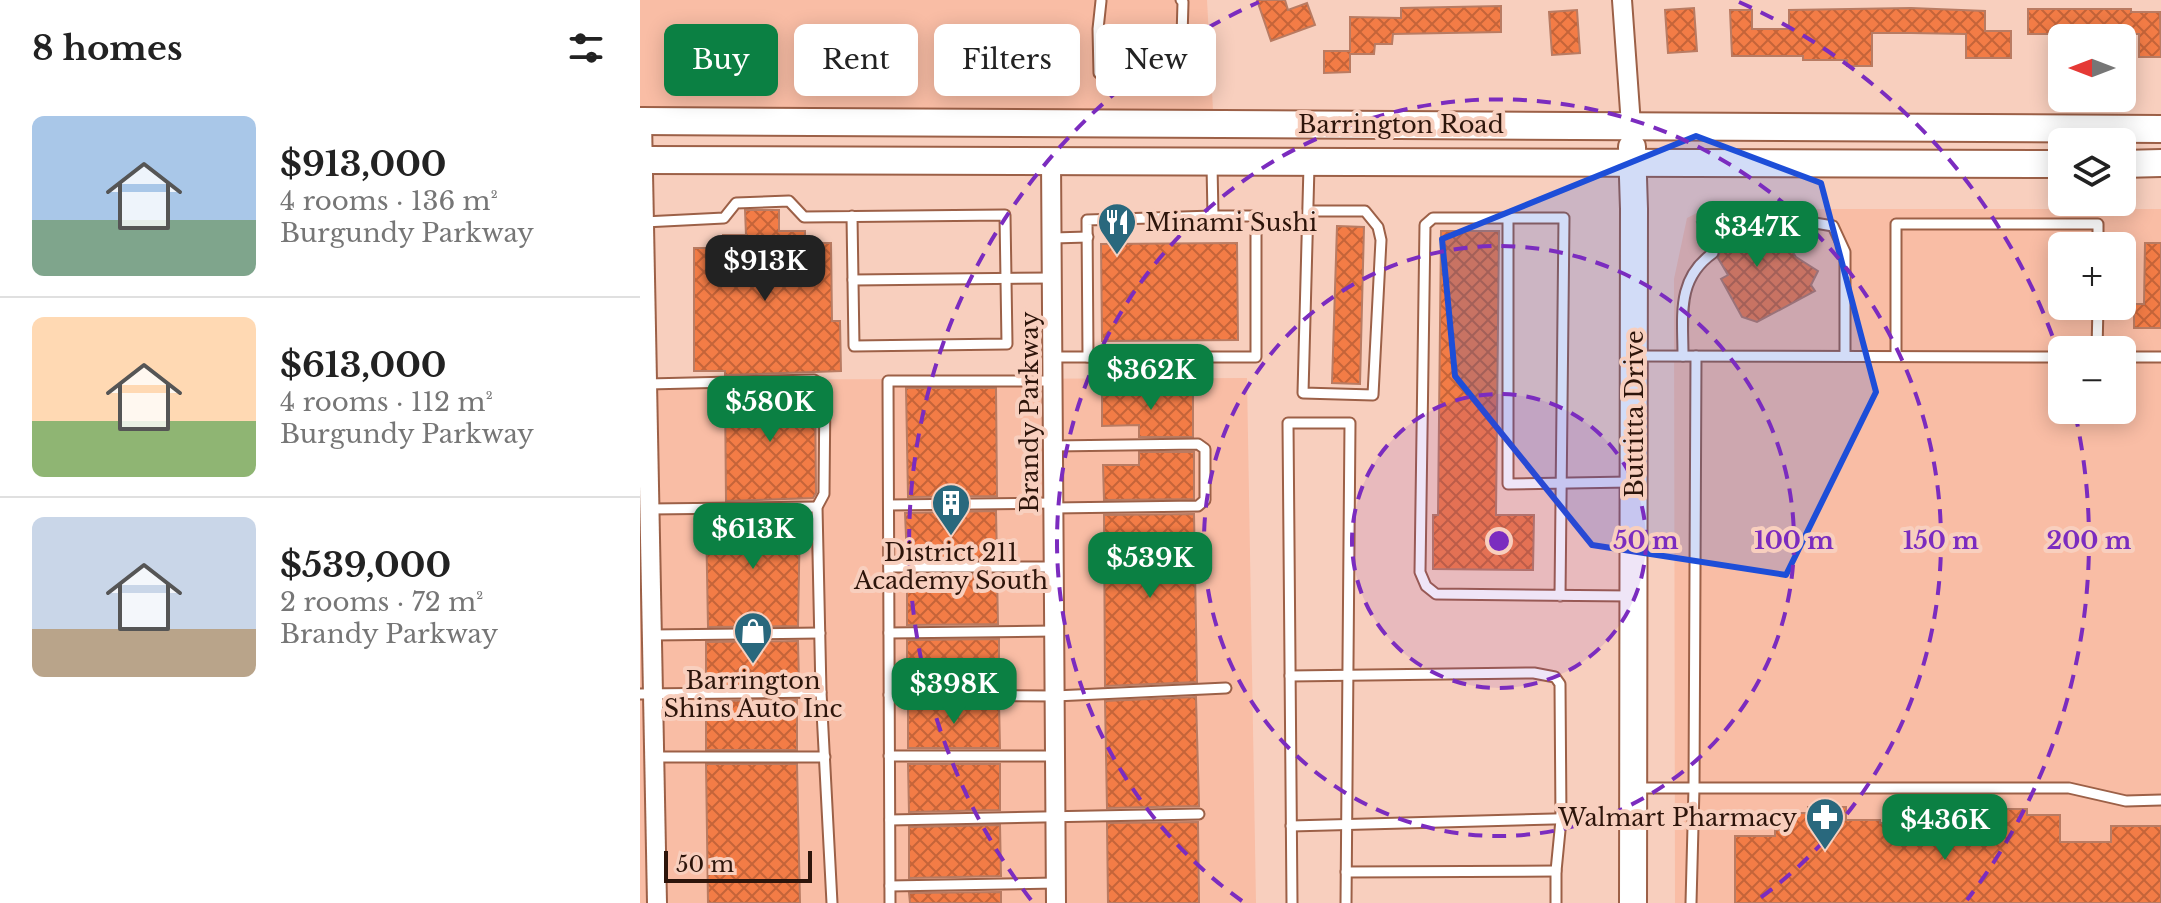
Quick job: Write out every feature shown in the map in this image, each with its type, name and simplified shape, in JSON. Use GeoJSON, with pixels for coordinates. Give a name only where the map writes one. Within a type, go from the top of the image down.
{"type":"FeatureCollection","features":[{"type":"Feature","properties":{"kind":"main road","name":"Barrington Road"},"geometry":{"type":"LineString","coordinates":[[641,121],[2161,129]]}},
{"type":"Feature","properties":{"kind":"main road","name":"Buttitta Drive"},"geometry":{"type":"LineString","coordinates":[[1631,125],[1633,903]]}},
{"type":"Feature","properties":{"kind":"main road","name":"Barrington Road"},"geometry":{"type":"LineString","coordinates":[[641,160],[2048,164]]}},
{"type":"Feature","properties":{"kind":"main road"},"geometry":{"type":"LineString","coordinates":[[2136,164],[2161,163]]}},
{"type":"Feature","properties":{"kind":"street"},"geometry":{"type":"LineString","coordinates":[[1622,0],[1631,125]]}},
{"type":"Feature","properties":{"kind":"street"},"geometry":{"type":"LineString","coordinates":[[641,121],[649,632],[647,694],[654,757],[657,903]]}},
{"type":"Feature","properties":{"kind":"street","name":"Brandy Parkway"},"geometry":{"type":"LineString","coordinates":[[1051,160],[1056,903]]}},
{"type":"Feature","properties":{"kind":"lane"},"geometry":{"type":"LineString","coordinates":[[1101,1],[1099,73],[1106,80],[1119,83],[1169,82],[1181,72],[1181,0]]}},
{"type":"Feature","properties":{"kind":"lane"},"geometry":{"type":"LineString","coordinates":[[1212,162],[1213,216]]}},
{"type":"Feature","properties":{"kind":"lane"},"geometry":{"type":"LineString","coordinates":[[1309,163],[1303,393],[1373,395],[1381,240],[1378,227],[1365,211],[1309,211]]}},
{"type":"Feature","properties":{"kind":"lane"},"geometry":{"type":"LineString","coordinates":[[644,222],[724,218],[736,203],[789,201],[804,217],[852,216],[1005,215],[1007,344],[854,346],[852,216]]}},
{"type":"Feature","properties":{"kind":"lane"},"geometry":{"type":"LineString","coordinates":[[1053,357],[1088,357],[1256,357],[1256,216],[1087,220],[1088,357]]}},
{"type":"Feature","properties":{"kind":"lane"},"geometry":{"type":"LineString","coordinates":[[1560,596],[1564,218],[1433,218],[1425,225],[1420,572],[1426,586],[1436,594],[1560,596],[1633,596]]}},
{"type":"Feature","properties":{"kind":"lane"},"geometry":{"type":"LineString","coordinates":[[1508,218],[1508,484],[1633,482]]}},
{"type":"Feature","properties":{"kind":"lane"},"geometry":{"type":"LineString","coordinates":[[1750,227],[1757,223],[1801,221],[1833,226],[1845,252],[1845,356]]}},
{"type":"Feature","properties":{"kind":"lane"},"geometry":{"type":"LineString","coordinates":[[1896,356],[1896,224],[2098,224],[2098,232]]}},
{"type":"Feature","properties":{"kind":"lane"},"geometry":{"type":"LineString","coordinates":[[1053,238],[1088,237]]}},
{"type":"Feature","properties":{"kind":"lane"},"geometry":{"type":"LineString","coordinates":[[1683,356],[1683,293],[1703,260],[1713,253]]}},
{"type":"Feature","properties":{"kind":"lane"},"geometry":{"type":"LineString","coordinates":[[853,280],[1053,278]]}},
{"type":"Feature","properties":{"kind":"lane"},"geometry":{"type":"LineString","coordinates":[[1633,356],[2048,357]]}},
{"type":"Feature","properties":{"kind":"lane"},"geometry":{"type":"LineString","coordinates":[[1691,903],[1696,356]]}},
{"type":"Feature","properties":{"kind":"lane"},"geometry":{"type":"LineString","coordinates":[[2136,357],[2161,357]]}},
{"type":"Feature","properties":{"kind":"lane"},"geometry":{"type":"LineString","coordinates":[[645,373],[814,380],[825,387],[824,494],[817,507],[821,692],[832,903]]}},
{"type":"Feature","properties":{"kind":"lane"},"geometry":{"type":"LineString","coordinates":[[890,903],[888,381],[1054,381]]}},
{"type":"Feature","properties":{"kind":"lane"},"geometry":{"type":"LineString","coordinates":[[1292,903],[1288,423],[1350,423],[1346,903]]}},
{"type":"Feature","properties":{"kind":"lane"},"geometry":{"type":"LineString","coordinates":[[889,505],[1198,506],[1205,500],[1205,449],[1198,444],[1054,446]]}},
{"type":"Feature","properties":{"kind":"lane"},"geometry":{"type":"LineString","coordinates":[[646,503],[817,507]]}},
{"type":"Feature","properties":{"kind":"lane"},"geometry":{"type":"LineString","coordinates":[[889,567],[1054,567]]}},
{"type":"Feature","properties":{"kind":"lane"},"geometry":{"type":"LineString","coordinates":[[889,633],[1054,631]]}},
{"type":"Feature","properties":{"kind":"lane"},"geometry":{"type":"LineString","coordinates":[[649,632],[820,633]]}},
{"type":"Feature","properties":{"kind":"lane"},"geometry":{"type":"LineString","coordinates":[[1290,676],[1534,673],[1555,677],[1560,684],[1561,820],[1556,903]]}},
{"type":"Feature","properties":{"kind":"lane"},"geometry":{"type":"LineString","coordinates":[[889,695],[1055,696],[1226,688]]}},
{"type":"Feature","properties":{"kind":"lane"},"geometry":{"type":"LineString","coordinates":[[647,694],[821,692]]}},
{"type":"Feature","properties":{"kind":"lane"},"geometry":{"type":"LineString","coordinates":[[889,756],[1055,756]]}},
{"type":"Feature","properties":{"kind":"lane"},"geometry":{"type":"LineString","coordinates":[[654,757],[825,757]]}},
{"type":"Feature","properties":{"kind":"lane"},"geometry":{"type":"LineString","coordinates":[[1633,788],[2069,788],[2126,801],[2161,800]]}},
{"type":"Feature","properties":{"kind":"lane"},"geometry":{"type":"LineString","coordinates":[[890,820],[1199,814]]}},
{"type":"Feature","properties":{"kind":"lane"},"geometry":{"type":"LineString","coordinates":[[1291,826],[1633,817]]}},
{"type":"Feature","properties":{"kind":"lane"},"geometry":{"type":"LineString","coordinates":[[1346,872],[1556,871]]}},
{"type":"Feature","properties":{"kind":"lane"},"geometry":{"type":"LineString","coordinates":[[890,886],[1056,883]]}},
{"type":"Feature","properties":{"kind":"highlighted area"},"geometry":{"type":"Polygon","coordinates":[[[1696,136],[1821,183],[1876,392],[1786,575],[1592,545],[1455,376],[1442,239],[1696,136]]]}},
{"type":"Feature","properties":{"kind":"shaded area"},"geometry":{"type":"Polygon","coordinates":[[[640,0],[1207,0],[1208,24],[1096,24],[1096,96],[1212,96],[1213,110],[640,107],[640,0]]]}},
{"type":"Feature","properties":{"kind":"shaded area"},"geometry":{"type":"Polygon","coordinates":[[[1705,209],[2048,209],[2048,216],[2136,216],[2136,209],[2161,209],[2161,903],[1675,903],[1674,279],[1687,218],[1705,209]]]}},
{"type":"Feature","properties":{"kind":"shaded area"},"geometry":{"type":"Polygon","coordinates":[[[1247,378],[1256,903],[640,903],[640,380],[1247,378]]]}},
{"type":"Feature","properties":{"kind":"building"},"geometry":{"type":"Polygon","coordinates":[[[1257,0],[1285,0],[1288,10],[1307,3],[1315,25],[1271,41],[1257,0]]]}},
{"type":"Feature","properties":{"kind":"building"},"geometry":{"type":"Polygon","coordinates":[[[1501,6],[1501,32],[1393,34],[1392,44],[1375,44],[1374,54],[1350,54],[1350,72],[1324,73],[1324,51],[1350,51],[1350,17],[1401,18],[1401,8],[1501,6]]]}},
{"type":"Feature","properties":{"kind":"building"},"geometry":{"type":"Polygon","coordinates":[[[1694,8],[1697,51],[1668,53],[1665,10],[1694,8]]]}},
{"type":"Feature","properties":{"kind":"building"},"geometry":{"type":"Polygon","coordinates":[[[1911,8],[1985,11],[1985,31],[2011,31],[2011,58],[1966,58],[1966,34],[1911,33],[1872,33],[1872,66],[1847,66],[1847,60],[1803,60],[1803,56],[1732,56],[1730,10],[1752,10],[1752,29],[1789,29],[1789,10],[1911,8]]]}},
{"type":"Feature","properties":{"kind":"building"},"geometry":{"type":"Polygon","coordinates":[[[2028,9],[2160,12],[2161,57],[2139,57],[2136,24],[2048,24],[2048,34],[2028,34],[2028,9]]]}},
{"type":"Feature","properties":{"kind":"building"},"geometry":{"type":"Polygon","coordinates":[[[1577,10],[1580,53],[1552,55],[1549,12],[1577,10]]]}},
{"type":"Feature","properties":{"kind":"building"},"geometry":{"type":"Polygon","coordinates":[[[745,210],[779,210],[779,231],[805,231],[805,243],[831,243],[832,321],[840,321],[841,371],[725,375],[725,371],[694,371],[694,248],[723,248],[723,235],[746,235],[745,210]]]}},
{"type":"Feature","properties":{"kind":"building"},"geometry":{"type":"Polygon","coordinates":[[[1717,210],[1743,226],[1746,233],[1755,233],[1778,246],[1786,242],[1796,257],[1818,271],[1811,285],[1815,291],[1757,322],[1742,317],[1721,279],[1728,275],[1718,258],[1720,251],[1716,246],[1711,246],[1697,222],[1717,210]]]}},
{"type":"Feature","properties":{"kind":"building"},"geometry":{"type":"Polygon","coordinates":[[[1337,226],[1364,227],[1360,384],[1332,383],[1337,226]]]}},
{"type":"Feature","properties":{"kind":"building"},"geometry":{"type":"Polygon","coordinates":[[[1441,231],[1499,231],[1496,515],[1534,515],[1533,570],[1433,569],[1433,515],[1438,515],[1441,231]]]}},
{"type":"Feature","properties":{"kind":"building"},"geometry":{"type":"Polygon","coordinates":[[[1237,243],[1238,340],[1102,341],[1101,244],[1237,243]]]}},
{"type":"Feature","properties":{"kind":"building"},"geometry":{"type":"Polygon","coordinates":[[[2145,243],[2161,243],[2161,328],[2134,328],[2136,304],[2144,304],[2145,243]]]}},
{"type":"Feature","properties":{"kind":"building"},"geometry":{"type":"Polygon","coordinates":[[[906,388],[996,388],[997,496],[908,497],[906,388]]]}},
{"type":"Feature","properties":{"kind":"building"},"geometry":{"type":"Polygon","coordinates":[[[815,389],[816,493],[813,498],[726,501],[725,390],[815,389]]]}},
{"type":"Feature","properties":{"kind":"building"},"geometry":{"type":"Polygon","coordinates":[[[1193,391],[1193,437],[1139,437],[1139,425],[1102,426],[1102,392],[1193,391]]]}},
{"type":"Feature","properties":{"kind":"building"},"geometry":{"type":"Polygon","coordinates":[[[1139,452],[1194,452],[1194,499],[1104,500],[1103,465],[1139,465],[1139,452]]]}},
{"type":"Feature","properties":{"kind":"building","name":"District 211 Academy South"},"geometry":{"type":"Polygon","coordinates":[[[996,511],[997,560],[907,560],[905,513],[996,511]]]}},
{"type":"Feature","properties":{"kind":"building"},"geometry":{"type":"Polygon","coordinates":[[[1194,514],[1197,682],[1105,686],[1104,515],[1194,514]]]}},
{"type":"Feature","properties":{"kind":"building"},"geometry":{"type":"Polygon","coordinates":[[[800,515],[798,626],[708,627],[706,516],[800,515]]]}},
{"type":"Feature","properties":{"kind":"building"},"geometry":{"type":"Polygon","coordinates":[[[907,574],[997,574],[998,624],[907,625],[907,574]]]}},
{"type":"Feature","properties":{"kind":"building"},"geometry":{"type":"Polygon","coordinates":[[[999,639],[999,688],[907,688],[907,640],[999,639]]]}},
{"type":"Feature","properties":{"kind":"building","name":"Barrington Shins Auto Inc"},"geometry":{"type":"Polygon","coordinates":[[[798,641],[799,685],[706,686],[706,642],[798,641]]]}},
{"type":"Feature","properties":{"kind":"building"},"geometry":{"type":"Polygon","coordinates":[[[1196,697],[1199,806],[1107,808],[1105,701],[1196,697]]]}},
{"type":"Feature","properties":{"kind":"building"},"geometry":{"type":"Polygon","coordinates":[[[797,700],[797,750],[706,750],[706,701],[797,700]]]}},
{"type":"Feature","properties":{"kind":"building"},"geometry":{"type":"Polygon","coordinates":[[[908,703],[999,703],[1000,748],[908,748],[908,703]]]}},
{"type":"Feature","properties":{"kind":"building"},"geometry":{"type":"Polygon","coordinates":[[[706,764],[797,764],[800,903],[708,903],[706,764]]]}},
{"type":"Feature","properties":{"kind":"building"},"geometry":{"type":"Polygon","coordinates":[[[908,764],[1000,764],[1000,810],[909,812],[908,764]]]}},
{"type":"Feature","properties":{"kind":"building"},"geometry":{"type":"Polygon","coordinates":[[[1808,807],[1846,807],[1846,820],[1880,820],[1880,823],[1986,821],[1986,809],[2027,809],[2027,815],[2060,815],[2060,842],[2111,842],[2111,826],[2161,826],[2161,903],[1735,903],[1735,836],[1775,836],[1775,830],[1784,830],[1784,813],[1808,813],[1808,807]]]}},
{"type":"Feature","properties":{"kind":"building"},"geometry":{"type":"Polygon","coordinates":[[[1198,822],[1199,903],[1108,903],[1107,823],[1198,822]]]}},
{"type":"Feature","properties":{"kind":"building"},"geometry":{"type":"Polygon","coordinates":[[[1000,825],[1001,876],[909,878],[909,827],[1000,825]]]}},
{"type":"Feature","properties":{"kind":"building"},"geometry":{"type":"Polygon","coordinates":[[[1001,892],[1001,903],[910,903],[909,893],[1001,892]]]}},
{"type":"Feature","properties":{"kind":"place","name":"Minami Sushi"},"geometry":{"type":"Point","coordinates":[1117,256]}},
{"type":"Feature","properties":{"kind":"place","name":"District 211 Academy South"},"geometry":{"type":"Point","coordinates":[951,537]}},
{"type":"Feature","properties":{"kind":"place","name":"Barrington Shins Auto Inc"},"geometry":{"type":"Point","coordinates":[753,665]}},
{"type":"Feature","properties":{"kind":"place","name":"Walmart Pharmacy"},"geometry":{"type":"Point","coordinates":[1825,851]}}]}
